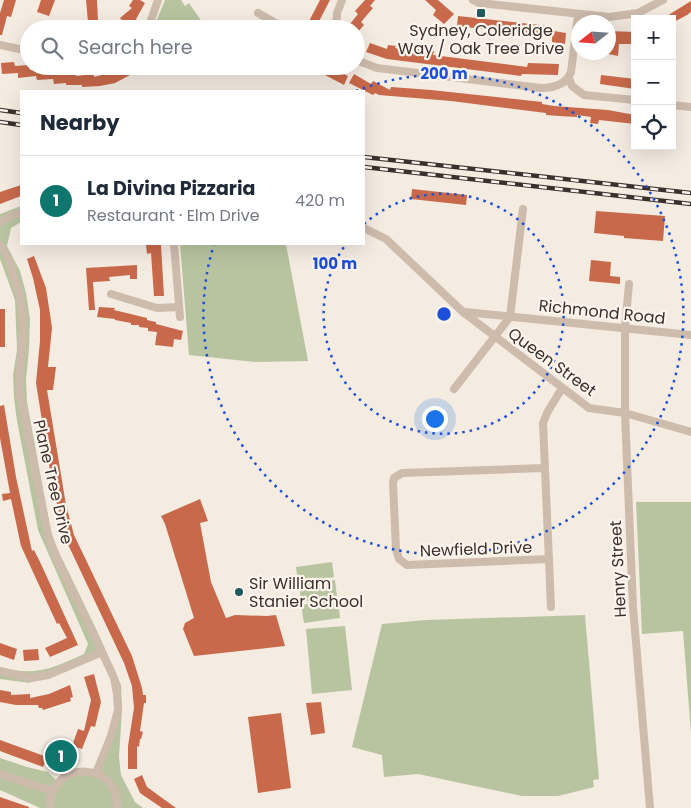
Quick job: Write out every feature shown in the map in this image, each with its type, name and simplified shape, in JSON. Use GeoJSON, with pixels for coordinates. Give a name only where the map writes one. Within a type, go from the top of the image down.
{"type":"FeatureCollection","features":[{"type":"Feature","properties":{"kind":"street"},"geometry":{"type":"LineString","coordinates":[[151,20],[158,0]]}},
{"type":"Feature","properties":{"kind":"street"},"geometry":{"type":"LineString","coordinates":[[337,20],[342,0]]}},
{"type":"Feature","properties":{"kind":"street"},"geometry":{"type":"LineString","coordinates":[[473,0],[479,3],[578,15]]}},
{"type":"Feature","properties":{"kind":"street"},"geometry":{"type":"LineString","coordinates":[[616,17],[638,13],[663,0]]}},
{"type":"Feature","properties":{"kind":"street"},"geometry":{"type":"LineString","coordinates":[[258,13],[270,20]]}},
{"type":"Feature","properties":{"kind":"street"},"geometry":{"type":"LineString","coordinates":[[0,45],[20,49]]}},
{"type":"Feature","properties":{"kind":"street"},"geometry":{"type":"LineString","coordinates":[[572,60],[569,78],[572,86],[584,94],[631,100]]}},
{"type":"Feature","properties":{"kind":"street"},"geometry":{"type":"LineString","coordinates":[[365,63],[377,68],[541,88],[557,87],[569,78]]}},
{"type":"Feature","properties":{"kind":"street"},"geometry":{"type":"LineString","coordinates":[[676,105],[691,107]]}},
{"type":"Feature","properties":{"kind":"street"},"geometry":{"type":"LineString","coordinates":[[454,390],[510,317],[522,209]]}},
{"type":"Feature","properties":{"kind":"street"},"geometry":{"type":"LineString","coordinates":[[0,223],[10,216],[20,213]]}},
{"type":"Feature","properties":{"kind":"street","name":"Queen Street"},"geometry":{"type":"LineString","coordinates":[[365,229],[386,240],[463,312],[589,408],[625,413],[691,432]]}},
{"type":"Feature","properties":{"kind":"street","name":"Plane Tree Drive"},"geometry":{"type":"LineString","coordinates":[[0,245],[7,255],[21,299],[23,330],[19,390],[48,535],[58,562],[114,678],[118,710],[106,750],[96,773]]}},
{"type":"Feature","properties":{"kind":"street"},"geometry":{"type":"LineString","coordinates":[[174,245],[180,317]]}},
{"type":"Feature","properties":{"kind":"street","name":"Henry Street"},"geometry":{"type":"LineString","coordinates":[[629,284],[625,328],[625,413],[633,607],[650,808]]}},
{"type":"Feature","properties":{"kind":"street"},"geometry":{"type":"LineString","coordinates":[[110,294],[157,308],[179,307]]}},
{"type":"Feature","properties":{"kind":"street","name":"Richmond Road"},"geometry":{"type":"LineString","coordinates":[[463,312],[691,335]]}},
{"type":"Feature","properties":{"kind":"street"},"geometry":{"type":"LineString","coordinates":[[552,607],[543,423],[562,388]]}},
{"type":"Feature","properties":{"kind":"street","name":"Newfield Drive"},"geometry":{"type":"LineString","coordinates":[[544,468],[402,473],[394,478],[393,483],[396,550],[399,559],[407,565],[549,559]]}},
{"type":"Feature","properties":{"kind":"street"},"geometry":{"type":"LineString","coordinates":[[0,671],[31,678],[48,675],[102,652]]}},
{"type":"Feature","properties":{"kind":"street"},"geometry":{"type":"LineString","coordinates":[[50,808],[52,791],[62,779],[75,772],[86,771],[96,773],[111,785],[116,794],[117,808]]}},
{"type":"Feature","properties":{"kind":"street"},"geometry":{"type":"LineString","coordinates":[[0,774],[52,791]]}},
{"type":"Feature","properties":{"kind":"green space"},"geometry":{"type":"Polygon","coordinates":[[[165,0],[181,0],[185,6],[189,3],[201,20],[157,20],[165,0]]]}},
{"type":"Feature","properties":{"kind":"green space"},"geometry":{"type":"Polygon","coordinates":[[[20,206],[20,223],[11,228],[7,246],[20,271],[30,319],[26,380],[27,402],[50,527],[54,542],[121,685],[122,710],[119,757],[121,775],[135,802],[143,808],[40,808],[0,790],[0,758],[48,772],[58,782],[66,776],[96,773],[111,736],[117,694],[102,652],[32,678],[30,683],[0,679],[0,667],[23,671],[44,670],[84,654],[88,644],[38,530],[14,398],[13,375],[17,350],[15,300],[0,259],[0,214],[20,206]]]}},
{"type":"Feature","properties":{"kind":"green space"},"geometry":{"type":"Polygon","coordinates":[[[180,245],[286,245],[308,361],[255,362],[189,355],[180,245]]]}},
{"type":"Feature","properties":{"kind":"green space"},"geometry":{"type":"Polygon","coordinates":[[[636,502],[691,502],[691,733],[683,631],[642,634],[636,502]]]}},
{"type":"Feature","properties":{"kind":"green space"},"geometry":{"type":"Polygon","coordinates":[[[332,562],[334,577],[298,582],[296,567],[332,562]]]}},
{"type":"Feature","properties":{"kind":"green space"},"geometry":{"type":"Polygon","coordinates":[[[335,580],[337,598],[301,602],[299,584],[335,580]]]}},
{"type":"Feature","properties":{"kind":"green space"},"geometry":{"type":"Polygon","coordinates":[[[338,600],[340,618],[304,623],[301,605],[338,600]]]}},
{"type":"Feature","properties":{"kind":"green space"},"geometry":{"type":"Polygon","coordinates":[[[585,615],[599,779],[593,780],[594,787],[558,796],[522,796],[418,774],[384,777],[382,755],[352,747],[382,624],[426,620],[585,615]]]}},
{"type":"Feature","properties":{"kind":"green space"},"geometry":{"type":"Polygon","coordinates":[[[345,626],[352,690],[312,694],[306,629],[345,626]]]}},
{"type":"Feature","properties":{"kind":"building"},"geometry":{"type":"Polygon","coordinates":[[[4,0],[16,0],[11,17],[7,16],[2,35],[0,35],[0,13],[4,0]]]}},
{"type":"Feature","properties":{"kind":"building"},"geometry":{"type":"Polygon","coordinates":[[[41,0],[55,0],[49,16],[37,12],[41,0]]]}},
{"type":"Feature","properties":{"kind":"building"},"geometry":{"type":"Polygon","coordinates":[[[86,0],[97,0],[98,20],[88,20],[86,0]]]}},
{"type":"Feature","properties":{"kind":"building"},"geometry":{"type":"Polygon","coordinates":[[[133,0],[140,0],[145,3],[137,20],[122,20],[120,18],[132,8],[129,6],[133,0]]]}},
{"type":"Feature","properties":{"kind":"building"},"geometry":{"type":"Polygon","coordinates":[[[320,0],[330,0],[320,20],[310,20],[320,0]]]}},
{"type":"Feature","properties":{"kind":"building"},"geometry":{"type":"Polygon","coordinates":[[[365,0],[375,0],[370,6],[373,8],[363,20],[353,20],[358,14],[355,11],[365,0]]]}},
{"type":"Feature","properties":{"kind":"building"},"geometry":{"type":"Polygon","coordinates":[[[425,0],[438,0],[454,14],[444,24],[433,15],[436,10],[425,0]]]}},
{"type":"Feature","properties":{"kind":"building"},"geometry":{"type":"Polygon","coordinates":[[[691,1],[691,12],[687,15],[676,21],[676,15],[668,15],[691,1]]]}},
{"type":"Feature","properties":{"kind":"building"},"geometry":{"type":"Polygon","coordinates":[[[458,16],[549,26],[548,30],[566,33],[565,44],[552,42],[552,37],[457,26],[458,16]]]}},
{"type":"Feature","properties":{"kind":"building"},"geometry":{"type":"Polygon","coordinates":[[[616,31],[631,32],[631,44],[619,44],[618,56],[616,56],[616,31]]]}},
{"type":"Feature","properties":{"kind":"building"},"geometry":{"type":"Polygon","coordinates":[[[370,43],[387,49],[388,45],[396,46],[395,48],[402,49],[402,52],[417,53],[417,49],[434,51],[433,55],[527,67],[528,63],[559,64],[558,75],[522,74],[521,76],[387,59],[366,52],[370,43]]]}},
{"type":"Feature","properties":{"kind":"building"},"geometry":{"type":"Polygon","coordinates":[[[14,62],[15,66],[20,66],[20,75],[94,75],[94,77],[102,75],[130,75],[115,83],[82,87],[82,85],[66,85],[66,83],[54,84],[53,79],[37,80],[36,76],[18,78],[18,73],[2,74],[1,63],[14,62]]]}},
{"type":"Feature","properties":{"kind":"building"},"geometry":{"type":"Polygon","coordinates":[[[325,75],[348,76],[344,85],[325,75]]]}},
{"type":"Feature","properties":{"kind":"building"},"geometry":{"type":"Polygon","coordinates":[[[353,75],[371,84],[373,81],[390,90],[391,87],[431,90],[542,102],[542,104],[554,106],[608,110],[631,114],[631,124],[599,120],[598,124],[590,123],[591,117],[546,115],[546,113],[451,101],[379,95],[375,93],[373,95],[349,83],[353,75]]]}},
{"type":"Feature","properties":{"kind":"building"},"geometry":{"type":"Polygon","coordinates":[[[601,75],[631,79],[631,88],[600,84],[601,75]]]}},
{"type":"Feature","properties":{"kind":"building"},"geometry":{"type":"Polygon","coordinates":[[[20,185],[20,196],[0,204],[0,192],[20,185]]]}},
{"type":"Feature","properties":{"kind":"building"},"geometry":{"type":"Polygon","coordinates":[[[412,189],[467,195],[466,205],[411,199],[412,189]]]}},
{"type":"Feature","properties":{"kind":"building"},"geometry":{"type":"Polygon","coordinates":[[[596,211],[665,216],[663,241],[624,238],[624,236],[594,233],[596,211]]]}},
{"type":"Feature","properties":{"kind":"building"},"geometry":{"type":"Polygon","coordinates":[[[146,245],[161,245],[164,296],[154,296],[151,253],[147,254],[146,245]]]}},
{"type":"Feature","properties":{"kind":"building"},"geometry":{"type":"Polygon","coordinates":[[[34,256],[46,288],[52,328],[48,367],[56,367],[53,390],[47,390],[66,505],[74,535],[132,656],[143,695],[146,695],[140,731],[143,732],[139,747],[137,746],[137,769],[128,769],[128,746],[134,708],[132,686],[124,663],[65,538],[52,483],[36,383],[40,341],[40,310],[27,259],[34,256]]]}},
{"type":"Feature","properties":{"kind":"building"},"geometry":{"type":"Polygon","coordinates":[[[591,260],[611,262],[610,276],[620,277],[620,284],[589,281],[591,260]]]}},
{"type":"Feature","properties":{"kind":"building"},"geometry":{"type":"Polygon","coordinates":[[[137,265],[137,279],[130,279],[130,275],[109,277],[110,281],[93,282],[95,310],[89,310],[86,268],[137,265]]]}},
{"type":"Feature","properties":{"kind":"building"},"geometry":{"type":"Polygon","coordinates":[[[99,307],[115,308],[114,310],[147,318],[147,320],[156,322],[156,324],[183,331],[181,340],[174,339],[173,347],[155,345],[157,332],[148,331],[148,328],[131,325],[131,323],[115,319],[97,317],[99,307]]]}},
{"type":"Feature","properties":{"kind":"building"},"geometry":{"type":"Polygon","coordinates":[[[0,309],[5,309],[5,347],[0,347],[0,309]]]}},
{"type":"Feature","properties":{"kind":"building"},"geometry":{"type":"Polygon","coordinates":[[[4,405],[16,477],[32,551],[34,550],[41,564],[78,645],[50,657],[45,648],[67,638],[59,623],[57,624],[21,546],[11,499],[3,501],[2,494],[10,493],[0,438],[0,406],[4,405]]]}},
{"type":"Feature","properties":{"kind":"building"},"geometry":{"type":"Polygon","coordinates":[[[200,499],[208,521],[200,523],[211,582],[226,618],[235,615],[276,615],[285,646],[194,656],[183,629],[185,623],[194,618],[161,516],[200,499]]]}},
{"type":"Feature","properties":{"kind":"building"},"geometry":{"type":"Polygon","coordinates":[[[0,643],[17,649],[14,660],[0,655],[0,643]]]}},
{"type":"Feature","properties":{"kind":"building"},"geometry":{"type":"Polygon","coordinates":[[[38,649],[39,660],[24,661],[23,650],[38,649]]]}},
{"type":"Feature","properties":{"kind":"building"},"geometry":{"type":"Polygon","coordinates":[[[94,674],[101,702],[95,727],[91,726],[82,749],[72,746],[78,729],[84,731],[91,700],[84,677],[94,674]]]}},
{"type":"Feature","properties":{"kind":"building"},"geometry":{"type":"Polygon","coordinates":[[[70,685],[73,697],[70,698],[71,701],[43,710],[38,705],[16,705],[0,702],[0,690],[11,692],[11,695],[30,694],[30,698],[49,694],[70,685]]]}},
{"type":"Feature","properties":{"kind":"building"},"geometry":{"type":"Polygon","coordinates":[[[321,702],[325,733],[311,735],[306,703],[321,702]]]}},
{"type":"Feature","properties":{"kind":"building"},"geometry":{"type":"Polygon","coordinates":[[[281,713],[291,788],[258,793],[248,717],[281,713]]]}},
{"type":"Feature","properties":{"kind":"building"},"geometry":{"type":"Polygon","coordinates":[[[0,740],[47,757],[43,767],[0,751],[0,740]]]}},
{"type":"Feature","properties":{"kind":"building"},"geometry":{"type":"Polygon","coordinates":[[[70,746],[74,758],[53,766],[49,755],[70,746]]]}},
{"type":"Feature","properties":{"kind":"building"},"geometry":{"type":"Polygon","coordinates":[[[142,775],[147,787],[176,808],[162,808],[140,793],[134,779],[142,775]]]}},
{"type":"Feature","properties":{"kind":"building"},"geometry":{"type":"Polygon","coordinates":[[[0,797],[29,807],[29,808],[0,808],[0,797]]]}},
{"type":"Feature","properties":{"kind":"railway"},"geometry":{"type":"LineString","coordinates":[[0,110],[20,113]]}},
{"type":"Feature","properties":{"kind":"railway"},"geometry":{"type":"LineString","coordinates":[[0,122],[20,125]]}},
{"type":"Feature","properties":{"kind":"railway"},"geometry":{"type":"LineString","coordinates":[[365,157],[691,193]]}},
{"type":"Feature","properties":{"kind":"railway"},"geometry":{"type":"LineString","coordinates":[[365,167],[691,204]]}},
{"type":"Feature","properties":{"kind":"place","name":"Sydney, Coleridge Way / Oak Tree Drive"},"geometry":{"type":"Point","coordinates":[481,13]}},
{"type":"Feature","properties":{"kind":"place","name":"Sir William Stanier School"},"geometry":{"type":"Point","coordinates":[239,592]}},
{"type":"Feature","properties":{"kind":"place","name":"La Divina Pizzaria"},"geometry":{"type":"Point","coordinates":[61,756]}}]}
